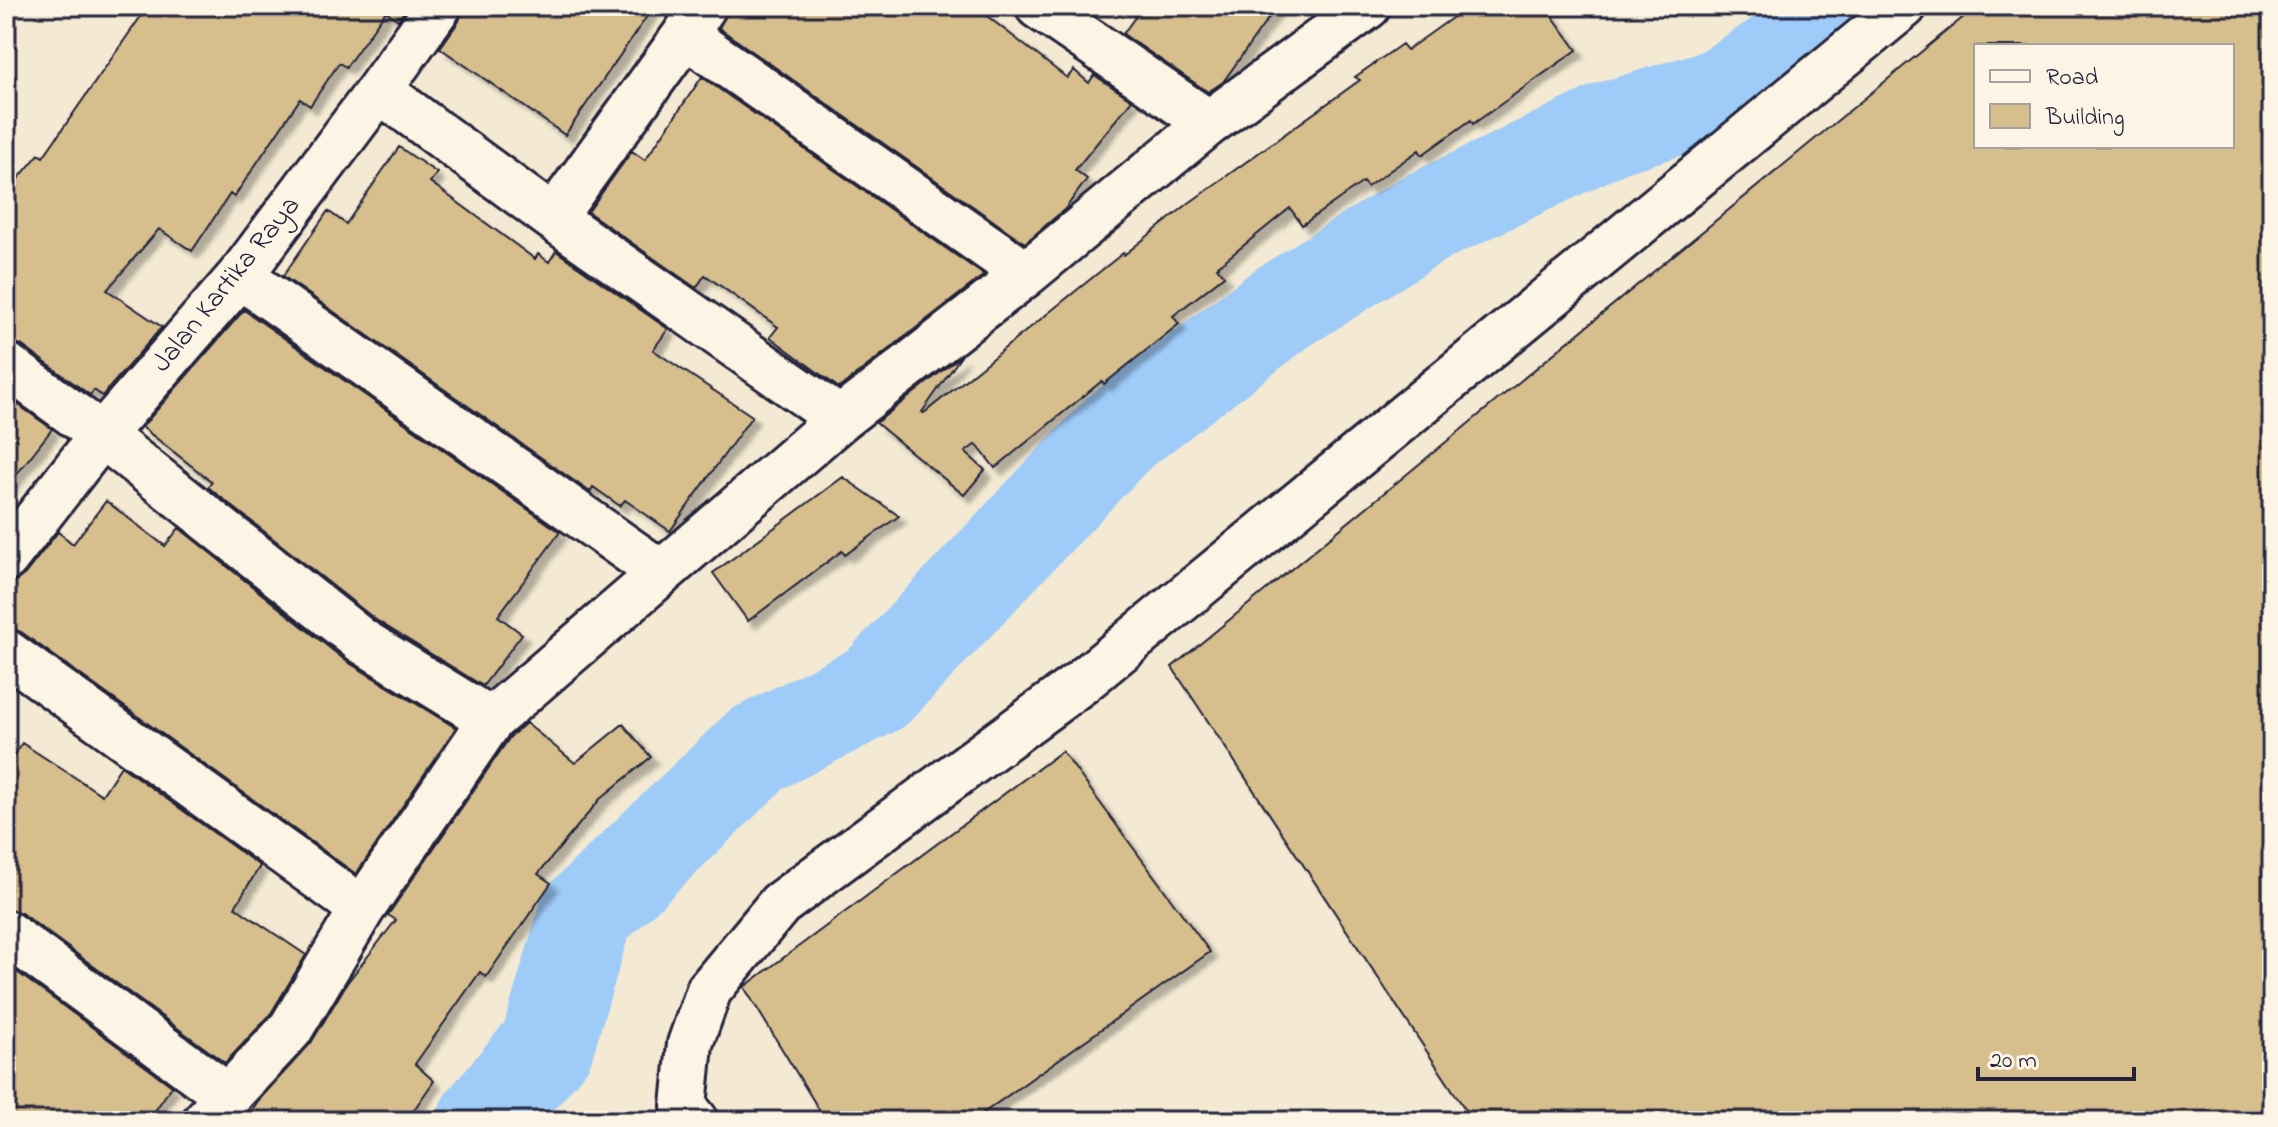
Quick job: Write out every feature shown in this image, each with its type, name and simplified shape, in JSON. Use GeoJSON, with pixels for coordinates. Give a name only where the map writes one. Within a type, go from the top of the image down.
{"type":"FeatureCollection","features":[{"type":"Feature","properties":{"kind":"street","name":"Jalan Kartika Raya"},"geometry":{"type":"LineString","coordinates":[[6,558],[102,435],[240,276],[439,6]]}},
{"type":"Feature","properties":{"kind":"street"},"geometry":{"type":"LineString","coordinates":[[1038,6],[1209,123]]}},
{"type":"Feature","properties":{"kind":"street"},"geometry":{"type":"LineString","coordinates":[[6,933],[217,1109],[290,1030],[362,909],[491,720],[840,419],[1026,274],[1209,123],[1368,6]]}},
{"type":"Feature","properties":{"kind":"street"},"geometry":{"type":"LineString","coordinates":[[696,1121],[684,1106],[688,1060],[690,1044],[709,990],[780,904],[1083,681],[1904,6]]}},
{"type":"Feature","properties":{"kind":"street"},"geometry":{"type":"LineString","coordinates":[[553,218],[695,20],[1026,274]]}},
{"type":"Feature","properties":{"kind":"street"},"geometry":{"type":"LineString","coordinates":[[379,90],[553,218],[840,419]]}},
{"type":"Feature","properties":{"kind":"street"},"geometry":{"type":"LineString","coordinates":[[240,276],[660,572]]}},
{"type":"Feature","properties":{"kind":"street"},"geometry":{"type":"LineString","coordinates":[[6,365],[102,435],[362,641],[491,720]]}},
{"type":"Feature","properties":{"kind":"street"},"geometry":{"type":"LineString","coordinates":[[6,652],[362,909]]}},
{"type":"Feature","properties":{"kind":"building"},"geometry":{"type":"Polygon","coordinates":[[[148,6],[408,6],[398,20],[386,11],[346,67],[339,63],[310,106],[300,99],[234,197],[230,194],[192,251],[159,229],[107,290],[162,327],[102,396],[94,390],[90,395],[21,345],[6,340],[6,193],[39,154],[43,157],[148,6]]]}},
{"type":"Feature","properties":{"kind":"building"},"geometry":{"type":"Polygon","coordinates":[[[464,6],[654,6],[565,135],[440,48],[459,21],[464,6]]]}},
{"type":"Feature","properties":{"kind":"building"},"geometry":{"type":"Polygon","coordinates":[[[729,6],[974,6],[1067,78],[1074,70],[1089,83],[1094,75],[1132,100],[1075,170],[1087,179],[1065,209],[1025,243],[719,28],[729,6]]]}},
{"type":"Feature","properties":{"kind":"building"},"geometry":{"type":"Polygon","coordinates":[[[1143,6],[1277,6],[1223,82],[1208,92],[1123,34],[1143,6]]]}},
{"type":"Feature","properties":{"kind":"building"},"geometry":{"type":"Polygon","coordinates":[[[1469,6],[1545,6],[1577,50],[1473,124],[1471,120],[1422,155],[1419,150],[1367,187],[1363,182],[1302,225],[1290,208],[1217,267],[1224,276],[1173,316],[1179,324],[1104,384],[1102,381],[995,468],[976,444],[965,452],[985,470],[964,495],[876,423],[962,355],[924,413],[1123,253],[1360,80],[1355,77],[1402,44],[1407,50],[1469,6]]]}},
{"type":"Feature","properties":{"kind":"building"},"geometry":{"type":"Polygon","coordinates":[[[1977,6],[2272,6],[2272,1121],[1473,1121],[1172,667],[1977,6]]]}},
{"type":"Feature","properties":{"kind":"building"},"geometry":{"type":"Polygon","coordinates":[[[702,77],[984,275],[839,388],[770,337],[778,327],[705,275],[696,288],[588,212],[632,151],[645,160],[702,77]]]}},
{"type":"Feature","properties":{"kind":"building"},"geometry":{"type":"Polygon","coordinates":[[[399,147],[437,173],[430,182],[535,259],[538,254],[549,262],[556,251],[668,329],[653,350],[752,416],[670,531],[625,500],[620,506],[593,487],[590,492],[283,276],[328,211],[346,224],[399,147]]]}},
{"type":"Feature","properties":{"kind":"building"},"geometry":{"type":"Polygon","coordinates":[[[244,310],[560,532],[498,616],[522,634],[483,686],[376,620],[208,487],[212,482],[142,427],[244,310]]]}},
{"type":"Feature","properties":{"kind":"building"},"geometry":{"type":"Polygon","coordinates":[[[6,396],[52,429],[6,488],[6,396]]]}},
{"type":"Feature","properties":{"kind":"building"},"geometry":{"type":"Polygon","coordinates":[[[843,477],[899,516],[845,555],[842,551],[748,621],[713,573],[843,477]]]}},
{"type":"Feature","properties":{"kind":"building"},"geometry":{"type":"Polygon","coordinates":[[[106,501],[165,546],[179,528],[346,661],[456,728],[356,874],[21,632],[6,627],[6,582],[16,581],[25,574],[58,532],[73,544],[106,501]]]}},
{"type":"Feature","properties":{"kind":"building"},"geometry":{"type":"Polygon","coordinates":[[[526,723],[575,763],[623,724],[651,757],[600,799],[538,874],[551,883],[486,977],[480,972],[415,1064],[434,1081],[406,1121],[245,1121],[258,1101],[311,1043],[347,983],[396,920],[388,915],[510,737],[526,723]]]}},
{"type":"Feature","properties":{"kind":"building"},"geometry":{"type":"Polygon","coordinates":[[[22,743],[102,795],[121,766],[260,866],[235,907],[306,955],[270,1015],[225,1063],[21,913],[6,908],[6,768],[22,743]]]}},
{"type":"Feature","properties":{"kind":"building"},"geometry":{"type":"Polygon","coordinates":[[[1062,751],[1210,952],[972,1121],[826,1121],[744,987],[1062,751]]]}},
{"type":"Feature","properties":{"kind":"building"},"geometry":{"type":"Polygon","coordinates":[[[6,964],[172,1086],[148,1121],[6,1121],[6,964]]]}},
{"type":"Feature","properties":{"kind":"waterway"},"geometry":{"type":"LineString","coordinates":[[484,1121],[547,1045],[586,914],[757,749],[877,688],[1118,433],[1282,308],[1421,220],[1611,128],[1722,94],[1810,37],[1826,6]]}}]}
